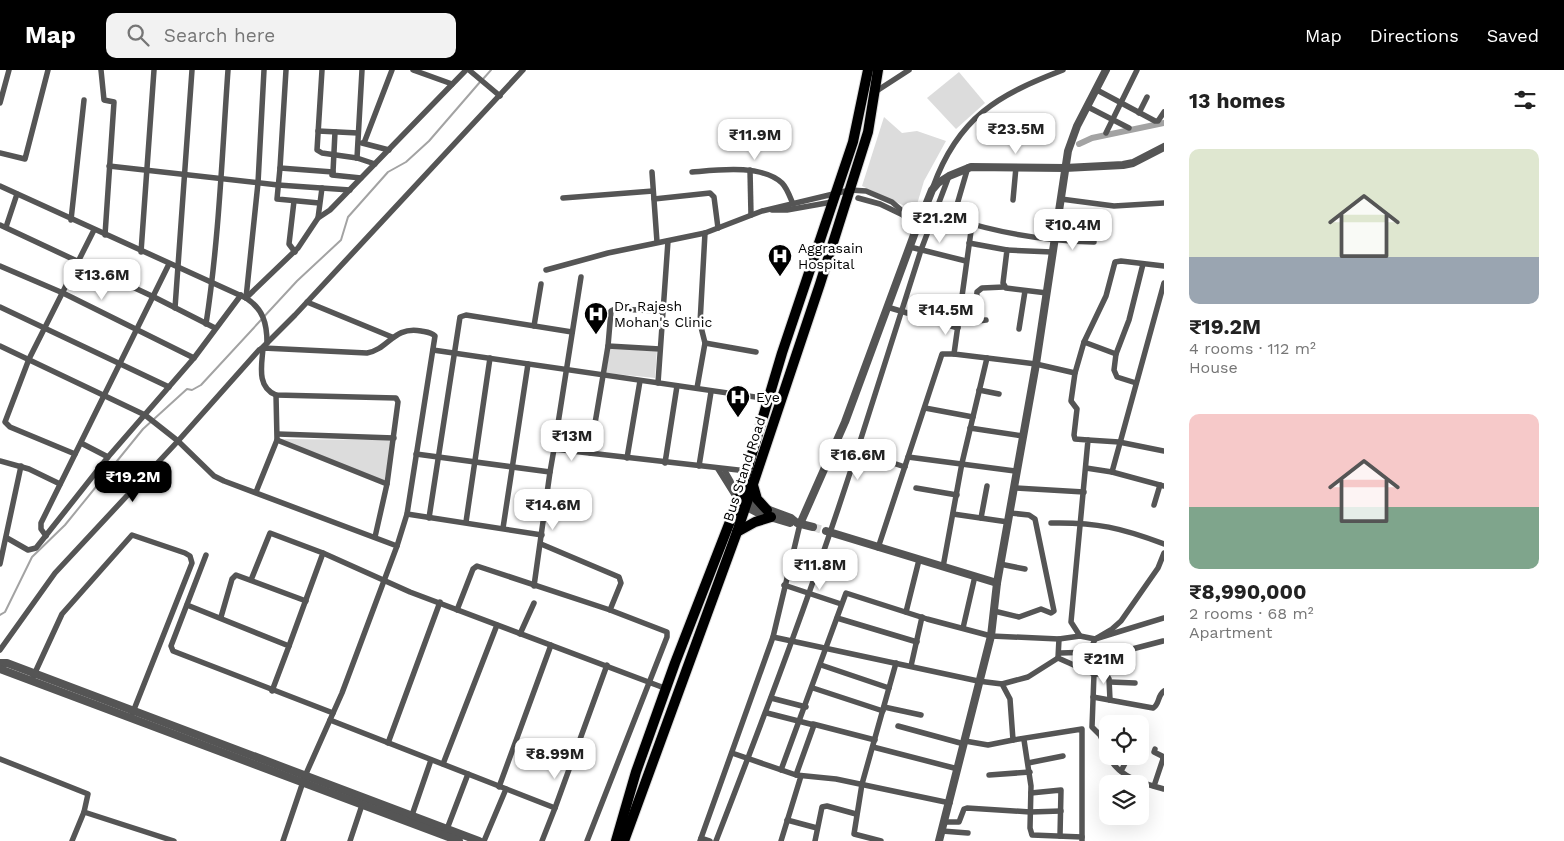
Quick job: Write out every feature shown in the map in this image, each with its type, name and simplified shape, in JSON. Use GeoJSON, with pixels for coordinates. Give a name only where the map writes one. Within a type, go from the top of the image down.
{"type":"FeatureCollection","features":[{"type":"Feature","properties":{"kind":"main road","name":"Bus Stand Road"},"geometry":{"type":"LineString","coordinates":[[624,841],[737,532],[747,471],[782,353],[853,142],[868,70]]}},
{"type":"Feature","properties":{"kind":"main road","name":"Bus Stand Road"},"geometry":{"type":"LineString","coordinates":[[616,841],[636,772],[705,581],[742,502],[752,486],[868,132],[876,92],[878,70]]}},
{"type":"Feature","properties":{"kind":"main road"},"geometry":{"type":"LineString","coordinates":[[737,532],[769,514],[757,498],[752,486]]}},
{"type":"Feature","properties":{"kind":"street"},"geometry":{"type":"LineString","coordinates":[[0,103],[9,70]]}},
{"type":"Feature","properties":{"kind":"street"},"geometry":{"type":"LineString","coordinates":[[0,153],[25,159],[48,70]]}},
{"type":"Feature","properties":{"kind":"street"},"geometry":{"type":"LineString","coordinates":[[100,70],[104,100],[114,102],[105,235]]}},
{"type":"Feature","properties":{"kind":"street"},"geometry":{"type":"LineString","coordinates":[[141,252],[154,70]]}},
{"type":"Feature","properties":{"kind":"street"},"geometry":{"type":"LineString","coordinates":[[175,308],[192,70]]}},
{"type":"Feature","properties":{"kind":"street"},"geometry":{"type":"LineString","coordinates":[[206,324],[212,284],[228,70]]}},
{"type":"Feature","properties":{"kind":"street"},"geometry":{"type":"LineString","coordinates":[[243,296],[258,183],[264,70]]}},
{"type":"Feature","properties":{"kind":"street"},"geometry":{"type":"LineString","coordinates":[[286,70],[277,199],[319,203]]}},
{"type":"Feature","properties":{"kind":"street"},"geometry":{"type":"LineString","coordinates":[[322,70],[317,150],[322,154],[356,158],[375,164]]}},
{"type":"Feature","properties":{"kind":"street"},"geometry":{"type":"LineString","coordinates":[[356,70],[362,70],[356,158]]}},
{"type":"Feature","properties":{"kind":"street"},"geometry":{"type":"LineString","coordinates":[[364,143],[392,70]]}},
{"type":"Feature","properties":{"kind":"street"},"geometry":{"type":"LineString","coordinates":[[413,70],[452,84]]}},
{"type":"Feature","properties":{"kind":"street"},"geometry":{"type":"LineString","coordinates":[[7,538],[31,550],[46,536],[108,457],[148,417],[215,328],[243,296],[295,252],[318,218],[330,210],[350,190],[452,84],[468,70],[500,96]]}},
{"type":"Feature","properties":{"kind":"street"},"geometry":{"type":"LineString","coordinates":[[0,650],[55,573],[523,70]]}},
{"type":"Feature","properties":{"kind":"street"},"geometry":{"type":"LineString","coordinates":[[876,92],[909,70]]}},
{"type":"Feature","properties":{"kind":"street"},"geometry":{"type":"LineString","coordinates":[[710,841],[700,839],[773,637],[798,524],[846,422],[887,307],[945,156],[980,115],[1012,91],[1063,70]]}},
{"type":"Feature","properties":{"kind":"street"},"geometry":{"type":"LineString","coordinates":[[939,841],[965,742],[978,681],[991,636],[1000,564],[1015,488],[1015,471],[1036,364],[1070,144],[1106,70]]}},
{"type":"Feature","properties":{"kind":"street"},"geometry":{"type":"LineString","coordinates":[[1106,132],[1137,70]]}},
{"type":"Feature","properties":{"kind":"street"},"geometry":{"type":"LineString","coordinates":[[1097,90],[1156,121],[1164,112]]}},
{"type":"Feature","properties":{"kind":"street"},"geometry":{"type":"LineString","coordinates":[[1140,114],[1147,97]]}},
{"type":"Feature","properties":{"kind":"street"},"geometry":{"type":"LineString","coordinates":[[72,220],[84,100]]}},
{"type":"Feature","properties":{"kind":"street"},"geometry":{"type":"LineString","coordinates":[[1088,107],[1129,128]]}},
{"type":"Feature","properties":{"kind":"street"},"geometry":{"type":"LineString","coordinates":[[318,131],[358,133]]}},
{"type":"Feature","properties":{"kind":"street"},"geometry":{"type":"LineString","coordinates":[[330,188],[335,132]]}},
{"type":"Feature","properties":{"kind":"street"},"geometry":{"type":"LineString","coordinates":[[357,141],[389,150]]}},
{"type":"Feature","properties":{"kind":"street"},"geometry":{"type":"LineString","coordinates":[[932,190],[949,176],[968,167],[1065,168],[1123,165],[1133,163],[1164,147]]}},
{"type":"Feature","properties":{"kind":"street"},"geometry":{"type":"LineString","coordinates":[[109,166],[184,176],[350,190]]}},
{"type":"Feature","properties":{"kind":"street"},"geometry":{"type":"LineString","coordinates":[[955,219],[954,215],[968,167]]}},
{"type":"Feature","properties":{"kind":"street"},"geometry":{"type":"LineString","coordinates":[[1014,200],[1016,167]]}},
{"type":"Feature","properties":{"kind":"street"},"geometry":{"type":"LineString","coordinates":[[280,168],[361,178]]}},
{"type":"Feature","properties":{"kind":"street"},"geometry":{"type":"LineString","coordinates":[[692,172],[730,168],[750,170],[780,181],[793,204]]}},
{"type":"Feature","properties":{"kind":"street"},"geometry":{"type":"LineString","coordinates":[[750,170],[751,215]]}},
{"type":"Feature","properties":{"kind":"street"},"geometry":{"type":"LineString","coordinates":[[652,172],[657,242]]}},
{"type":"Feature","properties":{"kind":"street"},"geometry":{"type":"LineString","coordinates":[[716,841],[766,713],[817,569],[921,250],[949,176]]}},
{"type":"Feature","properties":{"kind":"street"},"geometry":{"type":"LineString","coordinates":[[0,186],[141,252],[243,296],[260,309],[267,326],[262,380],[270,392],[276,394],[396,398],[398,402],[394,438],[387,484],[375,537]]}},
{"type":"Feature","properties":{"kind":"street"},"geometry":{"type":"LineString","coordinates":[[318,218],[322,188]]}},
{"type":"Feature","properties":{"kind":"street"},"geometry":{"type":"LineString","coordinates":[[771,209],[787,210],[834,198],[850,190],[866,191],[886,199],[897,206],[914,235]]}},
{"type":"Feature","properties":{"kind":"street"},"geometry":{"type":"LineString","coordinates":[[563,198],[653,191]]}},
{"type":"Feature","properties":{"kind":"street"},"geometry":{"type":"LineString","coordinates":[[654,199],[710,193],[714,197],[718,228]]}},
{"type":"Feature","properties":{"kind":"street"},"geometry":{"type":"LineString","coordinates":[[17,194],[3,226],[215,328]]}},
{"type":"Feature","properties":{"kind":"street"},"geometry":{"type":"LineString","coordinates":[[546,270],[582,259],[705,233],[771,209],[834,198]]}},
{"type":"Feature","properties":{"kind":"street"},"geometry":{"type":"LineString","coordinates":[[858,198],[880,204],[903,215]]}},
{"type":"Feature","properties":{"kind":"street"},"geometry":{"type":"LineString","coordinates":[[1061,199],[1114,206],[1164,202]]}},
{"type":"Feature","properties":{"kind":"street"},"geometry":{"type":"LineString","coordinates":[[294,201],[289,244],[295,252]]}},
{"type":"Feature","properties":{"kind":"street"},"geometry":{"type":"LineString","coordinates":[[935,213],[972,224],[1054,239],[1094,242]]}},
{"type":"Feature","properties":{"kind":"street"},"geometry":{"type":"LineString","coordinates":[[954,354],[972,224]]}},
{"type":"Feature","properties":{"kind":"street"},"geometry":{"type":"LineString","coordinates":[[75,454],[10,427],[5,422],[29,359],[94,230]]}},
{"type":"Feature","properties":{"kind":"street"},"geometry":{"type":"LineString","coordinates":[[697,388],[705,343],[700,323],[705,233]]}},
{"type":"Feature","properties":{"kind":"street"},"geometry":{"type":"LineString","coordinates":[[658,382],[668,240]]}},
{"type":"Feature","properties":{"kind":"street"},"geometry":{"type":"LineString","coordinates":[[969,243],[1007,250],[1052,252]]}},
{"type":"Feature","properties":{"kind":"street"},"geometry":{"type":"LineString","coordinates":[[910,247],[966,261]]}},
{"type":"Feature","properties":{"kind":"street"},"geometry":{"type":"LineString","coordinates":[[1004,287],[1007,250]]}},
{"type":"Feature","properties":{"kind":"street"},"geometry":{"type":"LineString","coordinates":[[1164,266],[1115,262],[1106,296],[1084,342],[1075,373],[1071,401],[1077,409],[1075,439],[1119,442],[1164,451]]}},
{"type":"Feature","properties":{"kind":"street"},"geometry":{"type":"LineString","coordinates":[[46,536],[40,525],[169,264]]}},
{"type":"Feature","properties":{"kind":"street"},"geometry":{"type":"LineString","coordinates":[[1136,383],[1115,376],[1116,354],[1129,320],[1143,264]]}},
{"type":"Feature","properties":{"kind":"street"},"geometry":{"type":"LineString","coordinates":[[0,266],[63,293],[194,358]]}},
{"type":"Feature","properties":{"kind":"street"},"geometry":{"type":"LineString","coordinates":[[534,586],[581,277]]}},
{"type":"Feature","properties":{"kind":"street"},"geometry":{"type":"LineString","coordinates":[[1112,472],[1164,283]]}},
{"type":"Feature","properties":{"kind":"street"},"geometry":{"type":"LineString","coordinates":[[534,326],[541,284]]}},
{"type":"Feature","properties":{"kind":"street"},"geometry":{"type":"LineString","coordinates":[[986,320],[978,321],[975,318],[977,292],[982,288],[1004,287],[1047,293]]}},
{"type":"Feature","properties":{"kind":"street"},"geometry":{"type":"LineString","coordinates":[[1019,329],[1025,290]]}},
{"type":"Feature","properties":{"kind":"street"},"geometry":{"type":"LineString","coordinates":[[307,302],[392,337]]}},
{"type":"Feature","properties":{"kind":"street"},"geometry":{"type":"LineString","coordinates":[[0,307],[170,386]]}},
{"type":"Feature","properties":{"kind":"street"},"geometry":{"type":"LineString","coordinates":[[887,307],[958,328]]}},
{"type":"Feature","properties":{"kind":"street"},"geometry":{"type":"LineString","coordinates":[[590,453],[608,346],[610,314],[612,310],[663,311]]}},
{"type":"Feature","properties":{"kind":"street"},"geometry":{"type":"LineString","coordinates":[[429,518],[459,319],[462,315],[572,332]]}},
{"type":"Feature","properties":{"kind":"street"},"geometry":{"type":"LineString","coordinates":[[264,347],[367,353],[376,350],[392,337],[409,330],[430,332],[435,336],[407,514],[397,546],[333,713],[304,780],[283,841]]}},
{"type":"Feature","properties":{"kind":"street"},"geometry":{"type":"LineString","coordinates":[[1084,342],[1116,354]]}},
{"type":"Feature","properties":{"kind":"street"},"geometry":{"type":"LineString","coordinates":[[705,343],[756,352]]}},
{"type":"Feature","properties":{"kind":"street"},"geometry":{"type":"LineString","coordinates":[[0,346],[148,417],[214,476],[397,546]]}},
{"type":"Feature","properties":{"kind":"street"},"geometry":{"type":"LineString","coordinates":[[608,346],[660,349]]}},
{"type":"Feature","properties":{"kind":"street"},"geometry":{"type":"LineString","coordinates":[[433,350],[769,399]]}},
{"type":"Feature","properties":{"kind":"street"},"geometry":{"type":"LineString","coordinates":[[878,548],[942,354],[948,352],[1036,364],[1075,373]]}},
{"type":"Feature","properties":{"kind":"street"},"geometry":{"type":"LineString","coordinates":[[466,522],[490,358]]}},
{"type":"Feature","properties":{"kind":"street"},"geometry":{"type":"LineString","coordinates":[[943,567],[962,463],[987,358]]}},
{"type":"Feature","properties":{"kind":"street"},"geometry":{"type":"LineString","coordinates":[[503,528],[528,364]]}},
{"type":"Feature","properties":{"kind":"street"},"geometry":{"type":"LineString","coordinates":[[627,458],[640,380]]}},
{"type":"Feature","properties":{"kind":"street"},"geometry":{"type":"LineString","coordinates":[[665,463],[677,386]]}},
{"type":"Feature","properties":{"kind":"street"},"geometry":{"type":"LineString","coordinates":[[980,390],[999,394]]}},
{"type":"Feature","properties":{"kind":"street"},"geometry":{"type":"LineString","coordinates":[[699,466],[711,392]]}},
{"type":"Feature","properties":{"kind":"street"},"geometry":{"type":"LineString","coordinates":[[256,492],[278,437],[276,394]]}},
{"type":"Feature","properties":{"kind":"street"},"geometry":{"type":"LineString","coordinates":[[925,408],[973,417]]}},
{"type":"Feature","properties":{"kind":"street"},"geometry":{"type":"LineString","coordinates":[[970,428],[1023,436]]}},
{"type":"Feature","properties":{"kind":"street"},"geometry":{"type":"LineString","coordinates":[[278,437],[394,438]]}},
{"type":"Feature","properties":{"kind":"street"},"geometry":{"type":"LineString","coordinates":[[278,437],[387,484]]}},
{"type":"Feature","properties":{"kind":"street"},"geometry":{"type":"LineString","coordinates":[[1080,636],[1070,622],[1082,522],[1088,440]]}},
{"type":"Feature","properties":{"kind":"street"},"geometry":{"type":"LineString","coordinates":[[80,443],[108,457]]}},
{"type":"Feature","properties":{"kind":"street"},"geometry":{"type":"LineString","coordinates":[[554,449],[747,471]]}},
{"type":"Feature","properties":{"kind":"street"},"geometry":{"type":"LineString","coordinates":[[857,451],[905,467]]}},
{"type":"Feature","properties":{"kind":"street"},"geometry":{"type":"LineString","coordinates":[[416,454],[550,472]]}},
{"type":"Feature","properties":{"kind":"street"},"geometry":{"type":"LineString","coordinates":[[908,457],[1015,471]]}},
{"type":"Feature","properties":{"kind":"street"},"geometry":{"type":"LineString","coordinates":[[0,462],[21,466],[60,484]]}},
{"type":"Feature","properties":{"kind":"street"},"geometry":{"type":"LineString","coordinates":[[0,564],[21,466]]}},
{"type":"Feature","properties":{"kind":"street"},"geometry":{"type":"LineString","coordinates":[[1086,468],[1112,472],[1162,486],[1154,505]]}},
{"type":"Feature","properties":{"kind":"street"},"geometry":{"type":"LineString","coordinates":[[721,469],[742,502],[769,514],[791,518],[798,524],[814,527]]}},
{"type":"Feature","properties":{"kind":"street"},"geometry":{"type":"LineString","coordinates":[[981,518],[987,486]]}},
{"type":"Feature","properties":{"kind":"street"},"geometry":{"type":"LineString","coordinates":[[916,488],[956,495]]}},
{"type":"Feature","properties":{"kind":"street"},"geometry":{"type":"LineString","coordinates":[[1015,488],[1084,492]]}},
{"type":"Feature","properties":{"kind":"street"},"geometry":{"type":"LineString","coordinates":[[994,611],[1019,617],[1041,608],[1049,612],[1054,611],[1033,517],[1010,513]]}},
{"type":"Feature","properties":{"kind":"street"},"geometry":{"type":"LineString","coordinates":[[407,514],[542,535]]}},
{"type":"Feature","properties":{"kind":"street"},"geometry":{"type":"LineString","coordinates":[[953,514],[1008,522]]}},
{"type":"Feature","properties":{"kind":"street"},"geometry":{"type":"LineString","coordinates":[[1051,523],[1082,522],[1118,528],[1164,544]]}},
{"type":"Feature","properties":{"kind":"street"},"geometry":{"type":"LineString","coordinates":[[828,532],[997,583]]}},
{"type":"Feature","properties":{"kind":"street"},"geometry":{"type":"LineString","coordinates":[[251,580],[270,533],[324,553],[383,580],[457,610],[552,644],[667,689]]}},
{"type":"Feature","properties":{"kind":"street"},"geometry":{"type":"LineString","coordinates":[[33,678],[62,614],[129,537],[138,535],[190,556],[192,563],[132,714]]}},
{"type":"Feature","properties":{"kind":"street"},"geometry":{"type":"LineString","coordinates":[[541,544],[619,577],[621,583],[610,610]]}},
{"type":"Feature","properties":{"kind":"street"},"geometry":{"type":"LineString","coordinates":[[272,690],[324,553]]}},
{"type":"Feature","properties":{"kind":"street"},"geometry":{"type":"LineString","coordinates":[[1090,651],[1095,639],[1112,630],[1121,621],[1158,568],[1164,553]]}},
{"type":"Feature","properties":{"kind":"street"},"geometry":{"type":"LineString","coordinates":[[206,555],[171,646],[173,651],[333,713]]}},
{"type":"Feature","properties":{"kind":"street"},"geometry":{"type":"LineString","coordinates":[[906,612],[919,560]]}},
{"type":"Feature","properties":{"kind":"street"},"geometry":{"type":"LineString","coordinates":[[1000,564],[1025,569]]}},
{"type":"Feature","properties":{"kind":"street"},"geometry":{"type":"LineString","coordinates":[[457,610],[474,567],[480,566],[534,586],[610,610],[667,632],[667,637],[648,681],[587,841]]}},
{"type":"Feature","properties":{"kind":"street"},"geometry":{"type":"LineString","coordinates":[[817,569],[843,576]]}},
{"type":"Feature","properties":{"kind":"street"},"geometry":{"type":"LineString","coordinates":[[221,618],[234,577],[238,576],[306,601]]}},
{"type":"Feature","properties":{"kind":"street"},"geometry":{"type":"LineString","coordinates":[[963,628],[975,576]]}},
{"type":"Feature","properties":{"kind":"street"},"geometry":{"type":"LineString","coordinates":[[784,585],[841,604]]}},
{"type":"Feature","properties":{"kind":"street"},"geometry":{"type":"LineString","coordinates":[[781,770],[822,665],[846,593],[991,636],[1059,639],[1080,636],[1095,639],[1164,618]]}},
{"type":"Feature","properties":{"kind":"street"},"geometry":{"type":"LineString","coordinates":[[388,743],[440,602]]}},
{"type":"Feature","properties":{"kind":"street"},"geometry":{"type":"LineString","coordinates":[[520,634],[534,603]]}},
{"type":"Feature","properties":{"kind":"street"},"geometry":{"type":"LineString","coordinates":[[187,605],[289,646]]}},
{"type":"Feature","properties":{"kind":"street"},"geometry":{"type":"LineString","coordinates":[[911,666],[922,617]]}},
{"type":"Feature","properties":{"kind":"street"},"geometry":{"type":"LineString","coordinates":[[837,618],[916,642]]}},
{"type":"Feature","properties":{"kind":"street"},"geometry":{"type":"LineString","coordinates":[[443,764],[497,625]]}},
{"type":"Feature","properties":{"kind":"street"},"geometry":{"type":"LineString","coordinates":[[773,637],[978,681],[1002,684],[1028,677],[1059,656],[1090,651],[1109,660]]}},
{"type":"Feature","properties":{"kind":"street"},"geometry":{"type":"LineString","coordinates":[[1059,639],[1059,656]]}},
{"type":"Feature","properties":{"kind":"street"},"geometry":{"type":"LineString","coordinates":[[1110,700],[1110,682],[1106,674],[1109,660],[1115,653],[1163,641]]}},
{"type":"Feature","properties":{"kind":"street"},"geometry":{"type":"LineString","coordinates":[[499,787],[552,644]]}},
{"type":"Feature","properties":{"kind":"street"},"geometry":{"type":"LineString","coordinates":[[1059,656],[1094,674],[1106,674]]}},
{"type":"Feature","properties":{"kind":"street"},"geometry":{"type":"LineString","coordinates":[[0,663],[7,663],[33,678]]}},
{"type":"Feature","properties":{"kind":"street"},"geometry":{"type":"LineString","coordinates":[[881,841],[854,838],[856,814],[862,784],[896,663]]}},
{"type":"Feature","properties":{"kind":"street"},"geometry":{"type":"LineString","coordinates":[[542,841],[607,665]]}},
{"type":"Feature","properties":{"kind":"street"},"geometry":{"type":"LineString","coordinates":[[822,665],[889,688]]}},
{"type":"Feature","properties":{"kind":"street"},"geometry":{"type":"LineString","coordinates":[[0,669],[33,678],[132,714],[410,819],[459,841]]}},
{"type":"Feature","properties":{"kind":"street"},"geometry":{"type":"LineString","coordinates":[[1094,674],[1092,726],[1099,734]]}},
{"type":"Feature","properties":{"kind":"street"},"geometry":{"type":"LineString","coordinates":[[1110,682],[1135,683]]}},
{"type":"Feature","properties":{"kind":"street"},"geometry":{"type":"LineString","coordinates":[[1002,684],[1010,699],[1013,740]]}},
{"type":"Feature","properties":{"kind":"street"},"geometry":{"type":"LineString","coordinates":[[813,688],[884,709],[921,715]]}},
{"type":"Feature","properties":{"kind":"street"},"geometry":{"type":"LineString","coordinates":[[1093,697],[1153,708],[1164,691]]}},
{"type":"Feature","properties":{"kind":"street"},"geometry":{"type":"LineString","coordinates":[[771,698],[806,707]]}},
{"type":"Feature","properties":{"kind":"street"},"geometry":{"type":"LineString","coordinates":[[766,713],[813,724],[958,769]]}},
{"type":"Feature","properties":{"kind":"street"},"geometry":{"type":"LineString","coordinates":[[330,720],[555,808]]}},
{"type":"Feature","properties":{"kind":"street"},"geometry":{"type":"LineString","coordinates":[[781,841],[813,724]]}},
{"type":"Feature","properties":{"kind":"street"},"geometry":{"type":"LineString","coordinates":[[898,726],[965,742],[988,745],[1013,740],[1024,740],[1092,726]]}},
{"type":"Feature","properties":{"kind":"street"},"geometry":{"type":"LineString","coordinates":[[1024,740],[1030,772],[1032,835],[1082,839],[1082,729]]}},
{"type":"Feature","properties":{"kind":"street"},"geometry":{"type":"LineString","coordinates":[[1154,786],[1163,760],[1162,756],[1154,752],[1155,749]]}},
{"type":"Feature","properties":{"kind":"street"},"geometry":{"type":"LineString","coordinates":[[732,753],[798,776],[836,778],[950,803]]}},
{"type":"Feature","properties":{"kind":"street"},"geometry":{"type":"LineString","coordinates":[[1028,763],[1063,756]]}},
{"type":"Feature","properties":{"kind":"street"},"geometry":{"type":"LineString","coordinates":[[0,759],[86,792],[89,797],[72,841]]}},
{"type":"Feature","properties":{"kind":"street"},"geometry":{"type":"LineString","coordinates":[[410,819],[431,760]]}},
{"type":"Feature","properties":{"kind":"street"},"geometry":{"type":"LineString","coordinates":[[1116,765],[1121,771],[1164,789]]}},
{"type":"Feature","properties":{"kind":"street"},"geometry":{"type":"LineString","coordinates":[[1121,771],[1124,765]]}},
{"type":"Feature","properties":{"kind":"street"},"geometry":{"type":"LineString","coordinates":[[989,775],[1030,772]]}},
{"type":"Feature","properties":{"kind":"street"},"geometry":{"type":"LineString","coordinates":[[447,829],[468,774]]}},
{"type":"Feature","properties":{"kind":"street"},"geometry":{"type":"LineString","coordinates":[[304,780],[362,805],[447,829],[479,841]]}},
{"type":"Feature","properties":{"kind":"street"},"geometry":{"type":"LineString","coordinates":[[484,841],[506,789]]}},
{"type":"Feature","properties":{"kind":"street"},"geometry":{"type":"LineString","coordinates":[[1031,793],[1061,790],[1060,836]]}},
{"type":"Feature","properties":{"kind":"street"},"geometry":{"type":"LineString","coordinates":[[350,841],[362,805]]}},
{"type":"Feature","properties":{"kind":"street"},"geometry":{"type":"LineString","coordinates":[[815,841],[824,806],[856,814]]}},
{"type":"Feature","properties":{"kind":"street"},"geometry":{"type":"LineString","coordinates":[[944,822],[958,822],[967,808],[1030,812],[1061,811]]}},
{"type":"Feature","properties":{"kind":"street"},"geometry":{"type":"LineString","coordinates":[[84,812],[174,841]]}},
{"type":"Feature","properties":{"kind":"street"},"geometry":{"type":"LineString","coordinates":[[787,820],[817,828]]}},
{"type":"Feature","properties":{"kind":"street"},"geometry":{"type":"LineString","coordinates":[[942,831],[968,833]]}},
{"type":"Feature","properties":{"kind":"shaded area"},"geometry":{"type":"Polygon","coordinates":[[[959,72],[985,103],[956,129],[927,98],[959,72]]]}},
{"type":"Feature","properties":{"kind":"shaded area"},"geometry":{"type":"Polygon","coordinates":[[[884,117],[902,133],[917,131],[946,141],[924,181],[915,211],[862,186],[884,117]]]}},
{"type":"Feature","properties":{"kind":"shaded area"},"geometry":{"type":"Polygon","coordinates":[[[610,348],[657,350],[655,378],[606,373],[610,348]]]}},
{"type":"Feature","properties":{"kind":"shaded area"},"geometry":{"type":"Polygon","coordinates":[[[280,439],[391,440],[385,481],[280,439]]]}},
{"type":"Feature","properties":{"kind":"waterway"},"geometry":{"type":"LineString","coordinates":[[483,79],[491,70]]}},
{"type":"Feature","properties":{"kind":"waterway"},"geometry":{"type":"LineString","coordinates":[[0,615],[5,612],[32,557],[65,525],[143,429],[187,389],[192,390],[201,385],[297,281],[341,240],[348,217],[388,172],[406,162],[429,141],[480,82]]}},
{"type":"Feature","properties":{"kind":"waterway"},"geometry":{"type":"LineString","coordinates":[[1079,144],[1092,138],[1164,123]]}},
{"type":"Feature","properties":{"kind":"tunnel"},"geometry":{"type":"LineString","coordinates":[[813,527],[826,531]]}},
{"type":"Feature","properties":{"kind":"place","name":"Aggrasain Hospital"},"geometry":{"type":"Point","coordinates":[780,277]}},
{"type":"Feature","properties":{"kind":"place","name":"Dr. Rajesh Mohan's Clinic"},"geometry":{"type":"Point","coordinates":[596,335]}},
{"type":"Feature","properties":{"kind":"place","name":"Eye"},"geometry":{"type":"Point","coordinates":[738,418]}}]}
